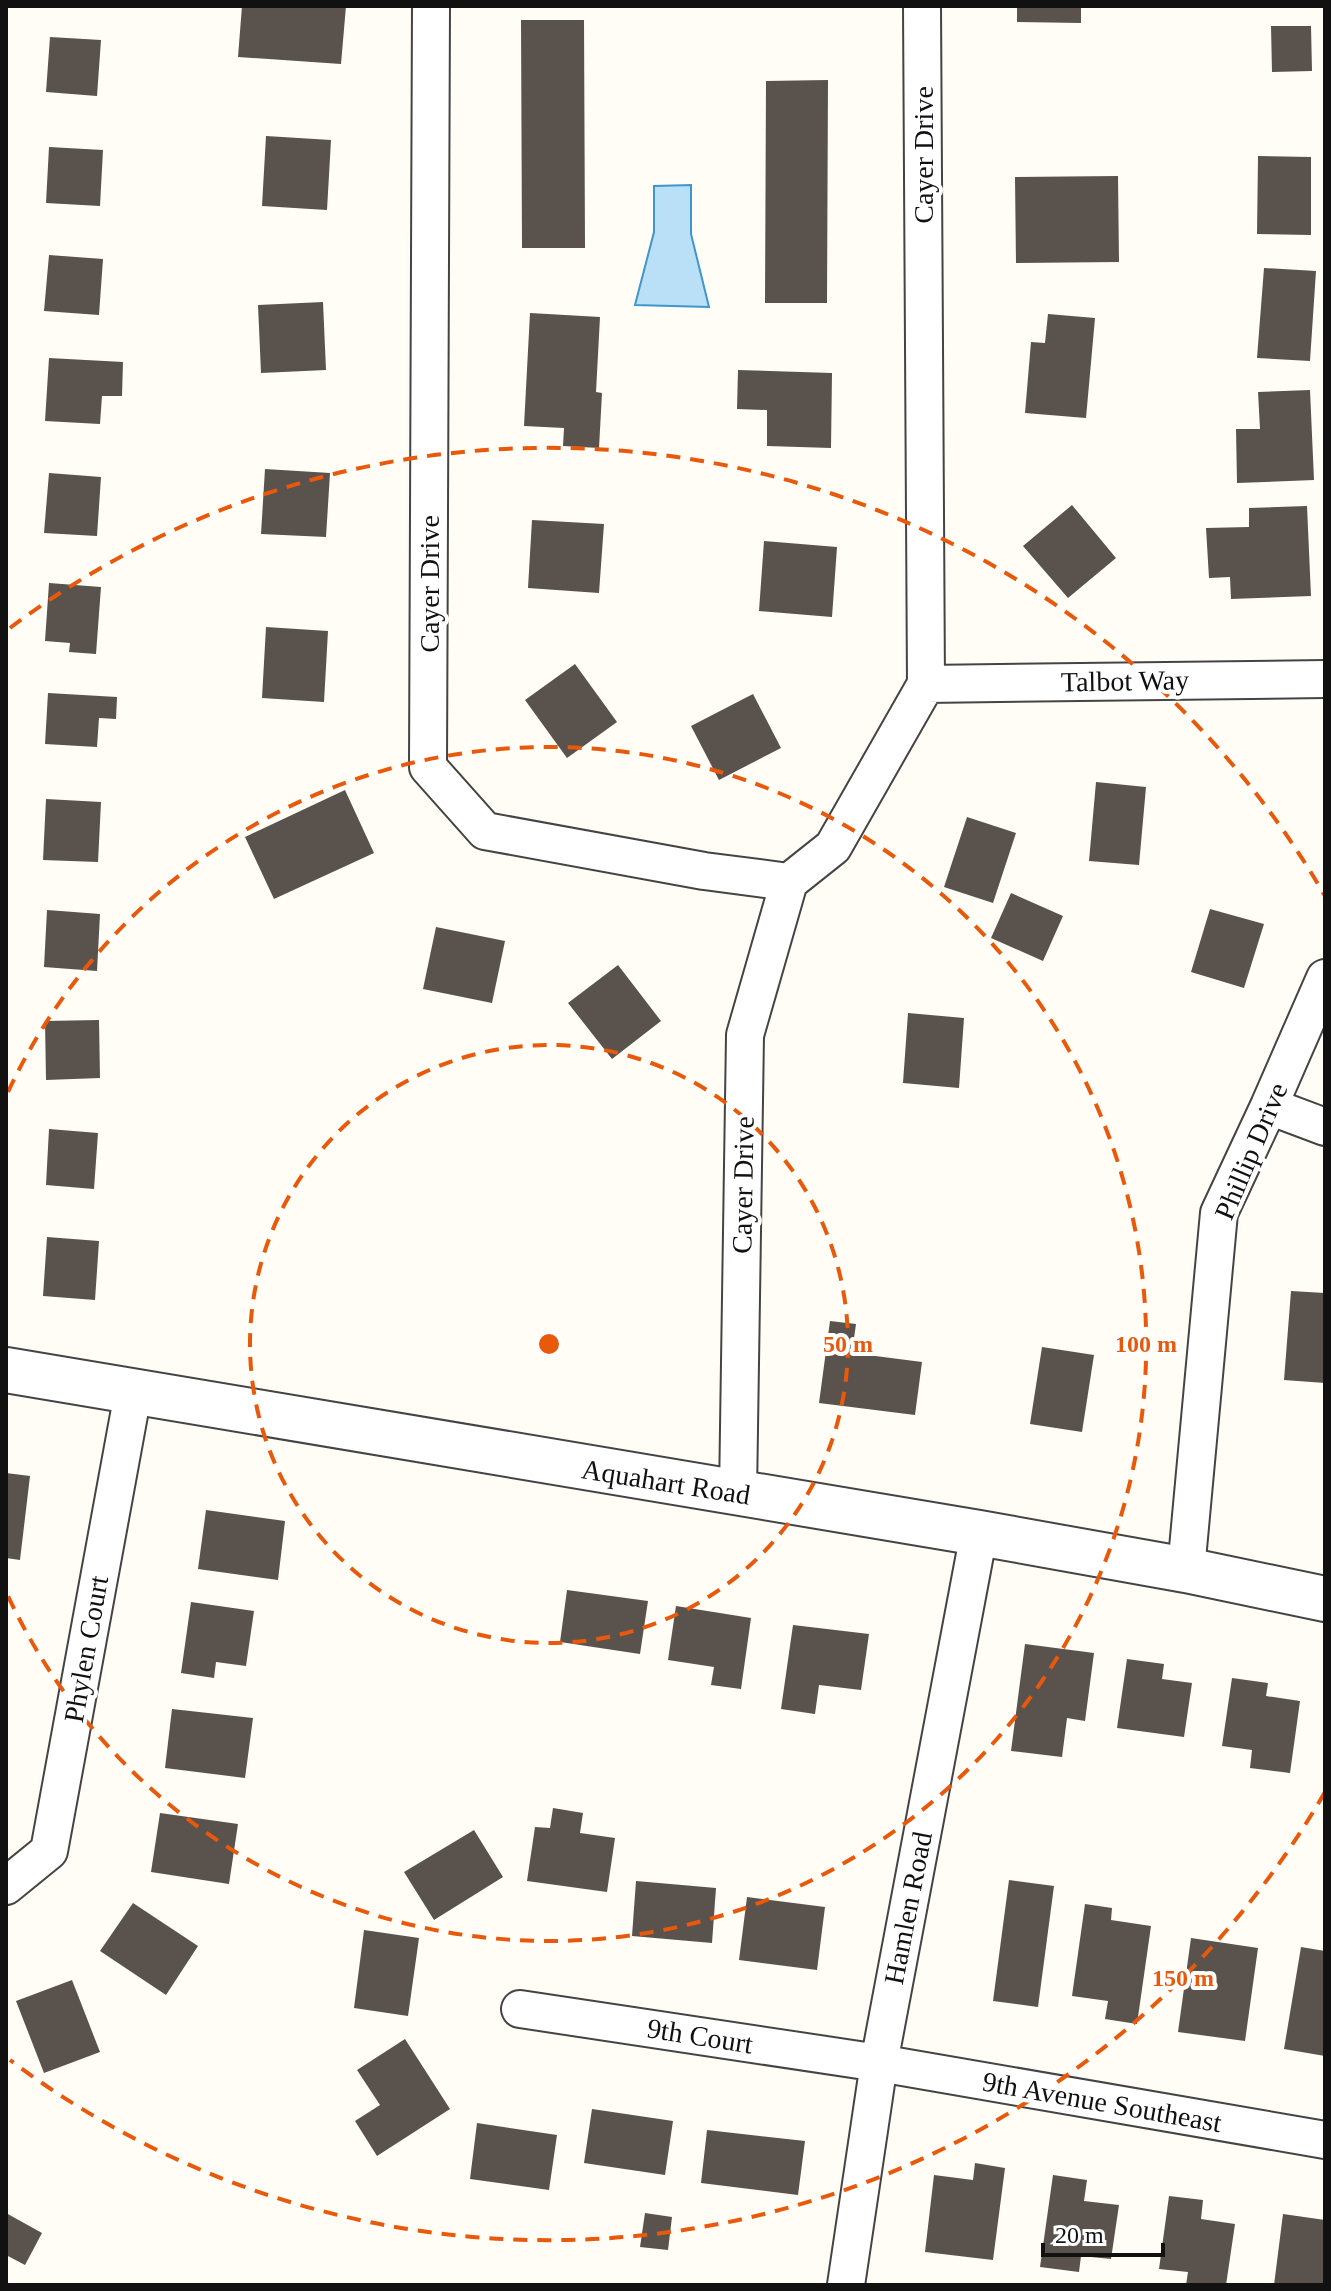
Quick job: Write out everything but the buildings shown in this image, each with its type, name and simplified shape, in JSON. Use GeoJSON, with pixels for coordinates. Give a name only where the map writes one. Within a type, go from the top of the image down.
{"type":"FeatureCollection","features":[{"type":"Feature","properties":{"kind":"street","name":"Cayer Drive"},"geometry":{"type":"LineString","coordinates":[[431,6],[428,767],[485,831],[704,871],[789,882],[745,1035],[738,1494]]}},
{"type":"Feature","properties":{"kind":"street","name":"Cayer Drive"},"geometry":{"type":"LineString","coordinates":[[922,6],[926,684]]}},
{"type":"Feature","properties":{"kind":"street","name":"Talbot Way"},"geometry":{"type":"LineString","coordinates":[[926,684],[1325,679]]}},
{"type":"Feature","properties":{"kind":"street"},"geometry":{"type":"LineString","coordinates":[[789,882],[833,847],[926,684]]}},
{"type":"Feature","properties":{"kind":"street","name":"Phillip Drive"},"geometry":{"type":"LineString","coordinates":[[1186,1570],[1219,1213],[1325,978]]}},
{"type":"Feature","properties":{"kind":"street"},"geometry":{"type":"LineString","coordinates":[[1269,1106],[1325,1127]]}},
{"type":"Feature","properties":{"kind":"street","name":"Aquahart Road"},"geometry":{"type":"LineString","coordinates":[[6,1370],[979,1533],[1186,1570],[1325,1599]]}},
{"type":"Feature","properties":{"kind":"street","name":"Phylen Court"},"geometry":{"type":"LineString","coordinates":[[6,1886],[49,1851],[133,1393]]}},
{"type":"Feature","properties":{"kind":"street","name":"Hamlen Road"},"geometry":{"type":"LineString","coordinates":[[846,2285],[879,2063],[979,1533]]}},
{"type":"Feature","properties":{"kind":"street","name":"9th Court"},"geometry":{"type":"LineString","coordinates":[[520,2009],[879,2063]]}},
{"type":"Feature","properties":{"kind":"street","name":"9th Avenue Southeast"},"geometry":{"type":"LineString","coordinates":[[879,2063],[1325,2140]]}},
{"type":"Feature","properties":{"kind":"water"},"geometry":{"type":"Polygon","coordinates":[[[691,185],[691,234],[709,307],[635,305],[654,232],[654,186],[691,185]]]}}]}
